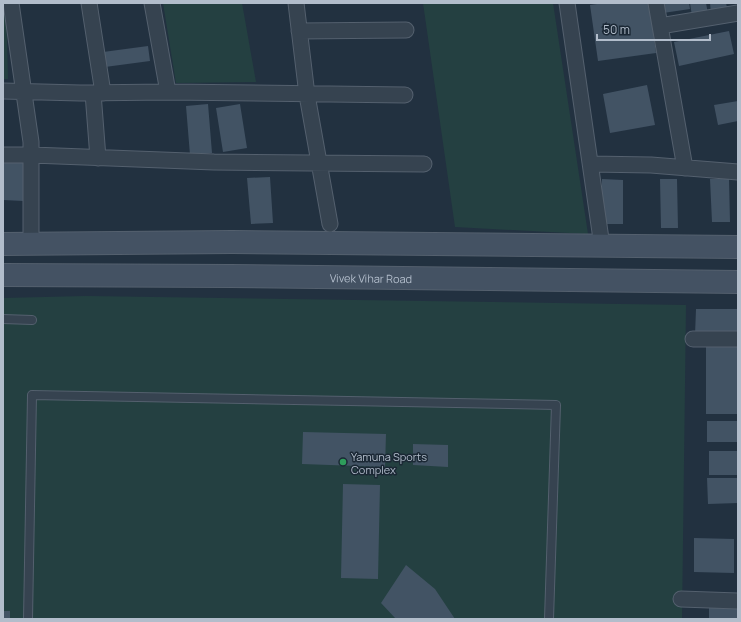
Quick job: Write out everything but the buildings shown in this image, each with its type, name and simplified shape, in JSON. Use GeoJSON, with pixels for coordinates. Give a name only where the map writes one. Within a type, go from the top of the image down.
{"type":"FeatureCollection","features":[{"type":"Feature","properties":{"kind":"street"},"geometry":{"type":"LineString","coordinates":[[11,3],[31,142],[32,276]]}},
{"type":"Feature","properties":{"kind":"street"},"geometry":{"type":"LineString","coordinates":[[89,3],[98,93],[98,158]]}},
{"type":"Feature","properties":{"kind":"street"},"geometry":{"type":"LineString","coordinates":[[152,3],[168,92]]}},
{"type":"Feature","properties":{"kind":"street"},"geometry":{"type":"LineString","coordinates":[[296,3],[307,94],[330,224]]}},
{"type":"Feature","properties":{"kind":"street"},"geometry":{"type":"LineString","coordinates":[[567,3],[602,246]]}},
{"type":"Feature","properties":{"kind":"street"},"geometry":{"type":"LineString","coordinates":[[656,3],[685,168]]}},
{"type":"Feature","properties":{"kind":"street"},"geometry":{"type":"LineString","coordinates":[[660,26],[738,16]]}},
{"type":"Feature","properties":{"kind":"street"},"geometry":{"type":"LineString","coordinates":[[299,31],[406,30]]}},
{"type":"Feature","properties":{"kind":"street"},"geometry":{"type":"LineString","coordinates":[[3,91],[405,95]]}},
{"type":"Feature","properties":{"kind":"street"},"geometry":{"type":"LineString","coordinates":[[3,155],[214,162],[424,164]]}},
{"type":"Feature","properties":{"kind":"street"},"geometry":{"type":"LineString","coordinates":[[590,164],[651,165],[738,172]]}},
{"type":"Feature","properties":{"kind":"street"},"geometry":{"type":"LineString","coordinates":[[3,244],[240,242],[738,247]]}},
{"type":"Feature","properties":{"kind":"street"},"geometry":{"type":"LineString","coordinates":[[561,280],[562,245]]}},
{"type":"Feature","properties":{"kind":"street","name":"Vivek Vihar Road"},"geometry":{"type":"LineString","coordinates":[[3,275],[246,276],[738,282]]}},
{"type":"Feature","properties":{"kind":"street"},"geometry":{"type":"LineString","coordinates":[[693,339],[738,339]]}},
{"type":"Feature","properties":{"kind":"street"},"geometry":{"type":"LineString","coordinates":[[681,599],[738,601]]}},
{"type":"Feature","properties":{"kind":"lane"},"geometry":{"type":"LineString","coordinates":[[3,319],[32,320]]}},
{"type":"Feature","properties":{"kind":"lane"},"geometry":{"type":"LineString","coordinates":[[28,619],[32,395],[556,406],[549,619]]}},
{"type":"Feature","properties":{"kind":"green space"},"geometry":{"type":"Polygon","coordinates":[[[3,3],[6,3],[8,79],[3,79],[3,3]]]}},
{"type":"Feature","properties":{"kind":"green space"},"geometry":{"type":"Polygon","coordinates":[[[163,3],[242,3],[256,82],[176,83],[163,3]]]}},
{"type":"Feature","properties":{"kind":"green space"},"geometry":{"type":"Polygon","coordinates":[[[423,3],[553,3],[588,234],[455,227],[423,3]]]}},
{"type":"Feature","properties":{"kind":"green space","name":"Yamuna Sports Complex"},"geometry":{"type":"Polygon","coordinates":[[[86,296],[686,305],[682,619],[3,619],[3,298],[86,296]]]}},
{"type":"Feature","properties":{"kind":"place","name":"Yamuna Sports Complex"},"geometry":{"type":"Point","coordinates":[343,462]}}]}
